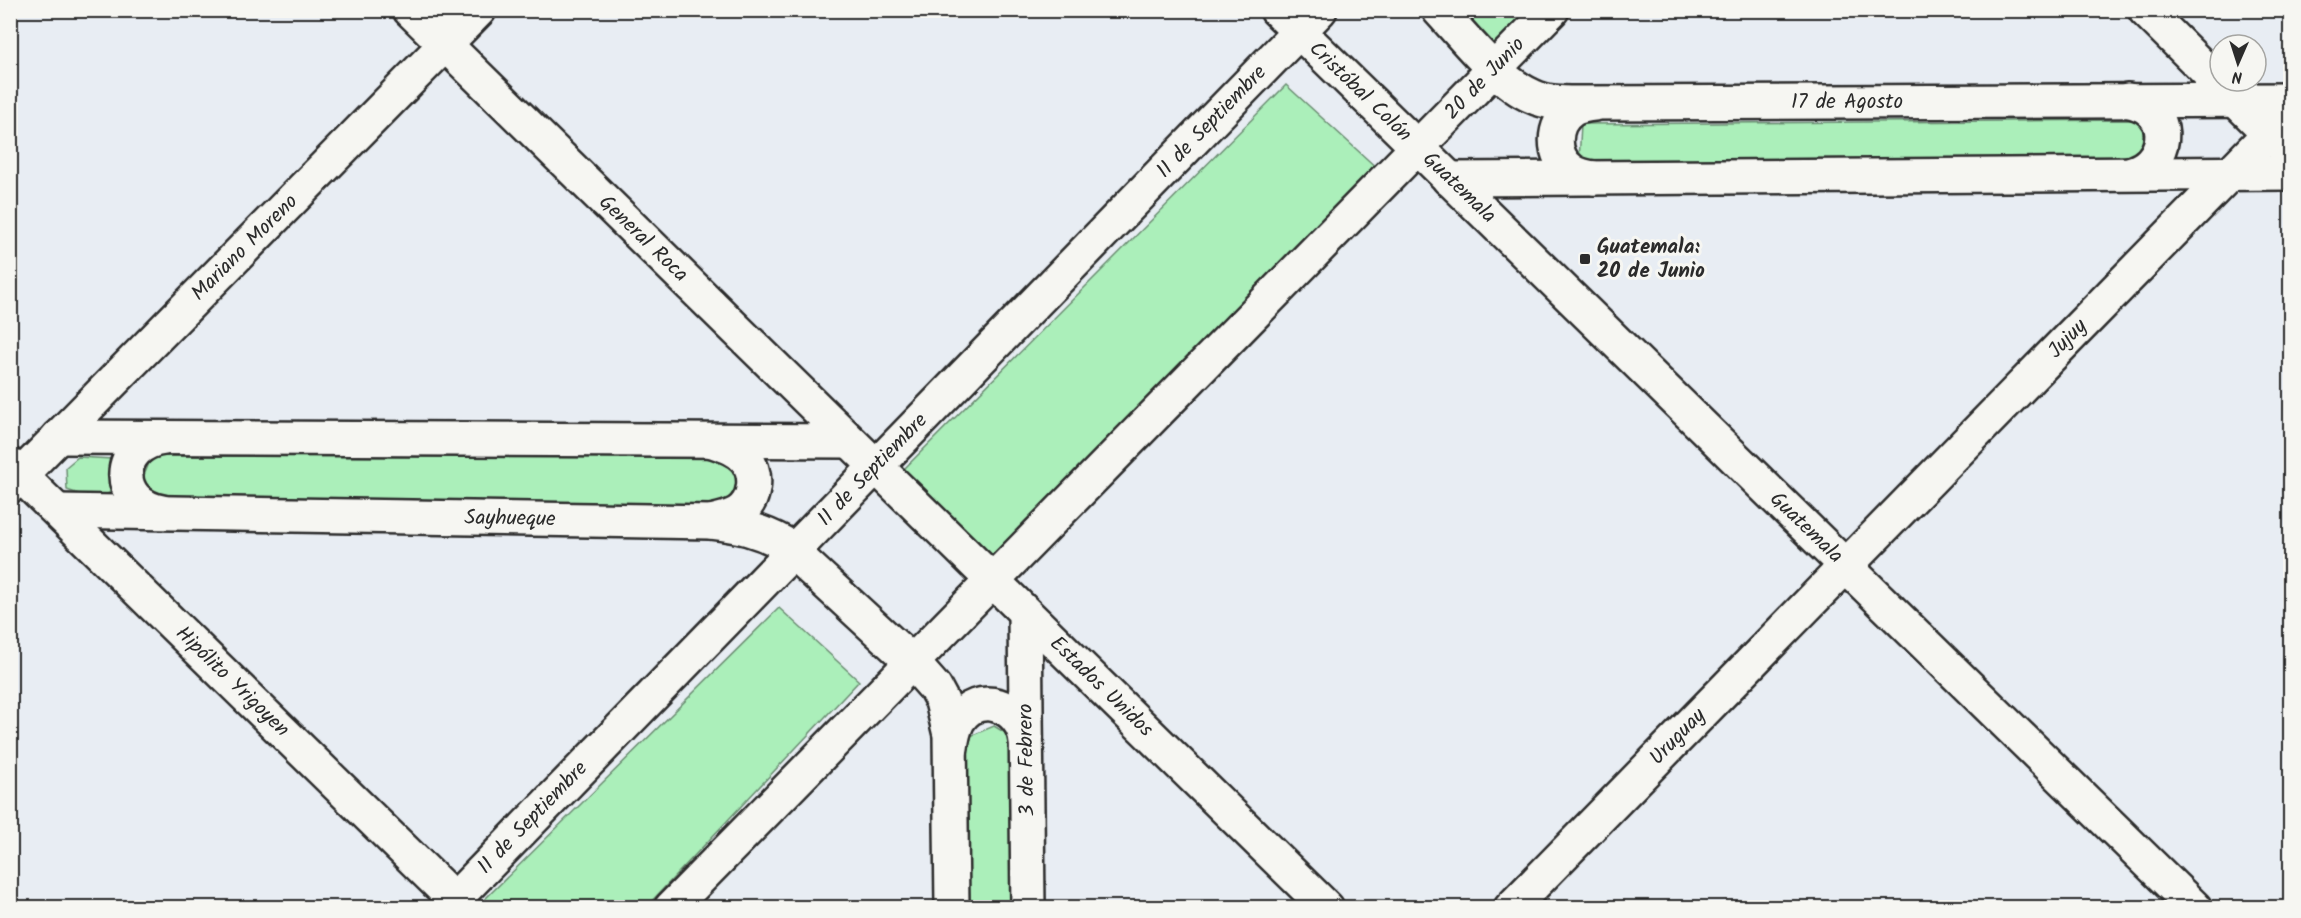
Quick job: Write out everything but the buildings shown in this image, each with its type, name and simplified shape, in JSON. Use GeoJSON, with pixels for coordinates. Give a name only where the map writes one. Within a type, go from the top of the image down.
{"type":"FeatureCollection","features":[{"type":"Feature","properties":{"kind":"street","name":"General Roca"},"geometry":{"type":"LineString","coordinates":[[410,10],[875,467]]}},
{"type":"Feature","properties":{"kind":"street","name":"Mariano Moreno"},"geometry":{"type":"LineString","coordinates":[[14,475],[58,437],[479,10]]}},
{"type":"Feature","properties":{"kind":"street","name":"17 de Agosto"},"geometry":{"type":"LineString","coordinates":[[1439,10],[1495,68],[1518,88],[1533,97],[1550,102],[2290,100]]}},
{"type":"Feature","properties":{"kind":"street","name":"20 de Junio"},"geometry":{"type":"LineString","coordinates":[[1417,147],[1552,10]]}},
{"type":"Feature","properties":{"kind":"street"},"geometry":{"type":"LineString","coordinates":[[2145,10],[2237,101],[2283,133]]}},
{"type":"Feature","properties":{"kind":"street","name":"Cristóbal Colón"},"geometry":{"type":"LineString","coordinates":[[1299,18],[1417,147]]}},
{"type":"Feature","properties":{"kind":"street","name":"11 de Septiembre"},"geometry":{"type":"LineString","coordinates":[[455,905],[875,467],[1299,18]]}},
{"type":"Feature","properties":{"kind":"street"},"geometry":{"type":"LineString","coordinates":[[2128,100],[2146,108],[2154,115],[2161,132],[2160,149],[2157,156],[2146,168],[2132,173]]}},
{"type":"Feature","properties":{"kind":"street"},"geometry":{"type":"LineString","coordinates":[[1599,178],[1578,174],[1565,166],[1557,152],[1556,143],[1559,125],[1571,111],[1579,106],[1600,103]]}},
{"type":"Feature","properties":{"kind":"street","name":"Jujuy"},"geometry":{"type":"LineString","coordinates":[[1846,566],[2231,173],[2283,133]]}},
{"type":"Feature","properties":{"kind":"street"},"geometry":{"type":"LineString","coordinates":[[671,908],[1417,147]]}},
{"type":"Feature","properties":{"kind":"street","name":"Guatemala"},"geometry":{"type":"LineString","coordinates":[[1417,147],[2195,908]]}},
{"type":"Feature","properties":{"kind":"street"},"geometry":{"type":"LineString","coordinates":[[1449,179],[2290,173]]}},
{"type":"Feature","properties":{"kind":"street"},"geometry":{"type":"LineString","coordinates":[[58,437],[849,441]]}},
{"type":"Feature","properties":{"kind":"street"},"geometry":{"type":"LineString","coordinates":[[164,512],[148,509],[135,500],[128,486],[126,469],[134,452],[141,445],[169,438]]}},
{"type":"Feature","properties":{"kind":"street"},"geometry":{"type":"LineString","coordinates":[[711,522],[739,513],[749,501],[754,485],[746,459],[731,448],[712,440]]}},
{"type":"Feature","properties":{"kind":"street","name":"Estados Unidos"},"geometry":{"type":"LineString","coordinates":[[875,467],[1327,908]]}},
{"type":"Feature","properties":{"kind":"street","name":"Hipólito Yrigoyen"},"geometry":{"type":"LineString","coordinates":[[14,475],[58,511],[455,905]]}},
{"type":"Feature","properties":{"kind":"street","name":"Sayhueque"},"geometry":{"type":"LineString","coordinates":[[58,511],[711,522],[741,526],[756,530],[783,543],[912,662]]}},
{"type":"Feature","properties":{"kind":"street","name":"Uruguay"},"geometry":{"type":"LineString","coordinates":[[1511,908],[1846,566]]}},
{"type":"Feature","properties":{"kind":"street","name":"3 de Febrero"},"geometry":{"type":"LineString","coordinates":[[1025,613],[1028,908]]}},
{"type":"Feature","properties":{"kind":"street"},"geometry":{"type":"LineString","coordinates":[[912,662],[935,688],[948,718],[951,753],[952,908]]}},
{"type":"Feature","properties":{"kind":"street"},"geometry":{"type":"LineString","coordinates":[[951,753],[953,735],[959,720],[971,709],[987,705],[996,705],[1013,712],[1020,720],[1026,746]]}},
{"type":"Feature","properties":{"kind":"green space"},"geometry":{"type":"Polygon","coordinates":[[[1455,11],[1539,11],[1497,56],[1455,11]]]}},
{"type":"Feature","properties":{"kind":"green space"},"geometry":{"type":"Polygon","coordinates":[[[1286,85],[1379,170],[993,565],[901,472],[1286,85]]]}},
{"type":"Feature","properties":{"kind":"green space"},"geometry":{"type":"Polygon","coordinates":[[[2144,120],[2141,160],[1579,163],[1581,124],[2144,120]]]}},
{"type":"Feature","properties":{"kind":"green space"},"geometry":{"type":"Polygon","coordinates":[[[152,456],[726,457],[739,486],[722,507],[158,501],[142,480],[152,456]]]}},
{"type":"Feature","properties":{"kind":"green space"},"geometry":{"type":"Polygon","coordinates":[[[78,457],[112,459],[114,491],[94,499],[67,490],[66,467],[78,457]]]}},
{"type":"Feature","properties":{"kind":"green space"},"geometry":{"type":"Polygon","coordinates":[[[779,608],[859,681],[646,907],[490,907],[483,901],[779,608]]]}},
{"type":"Feature","properties":{"kind":"green space"},"geometry":{"type":"Polygon","coordinates":[[[994,726],[1017,740],[1019,907],[968,908],[968,737],[994,726]]]}},
{"type":"Feature","properties":{"kind":"place","name":"Guatemala: 20 de Junio"},"geometry":{"type":"Point","coordinates":[1585,259]}}]}
